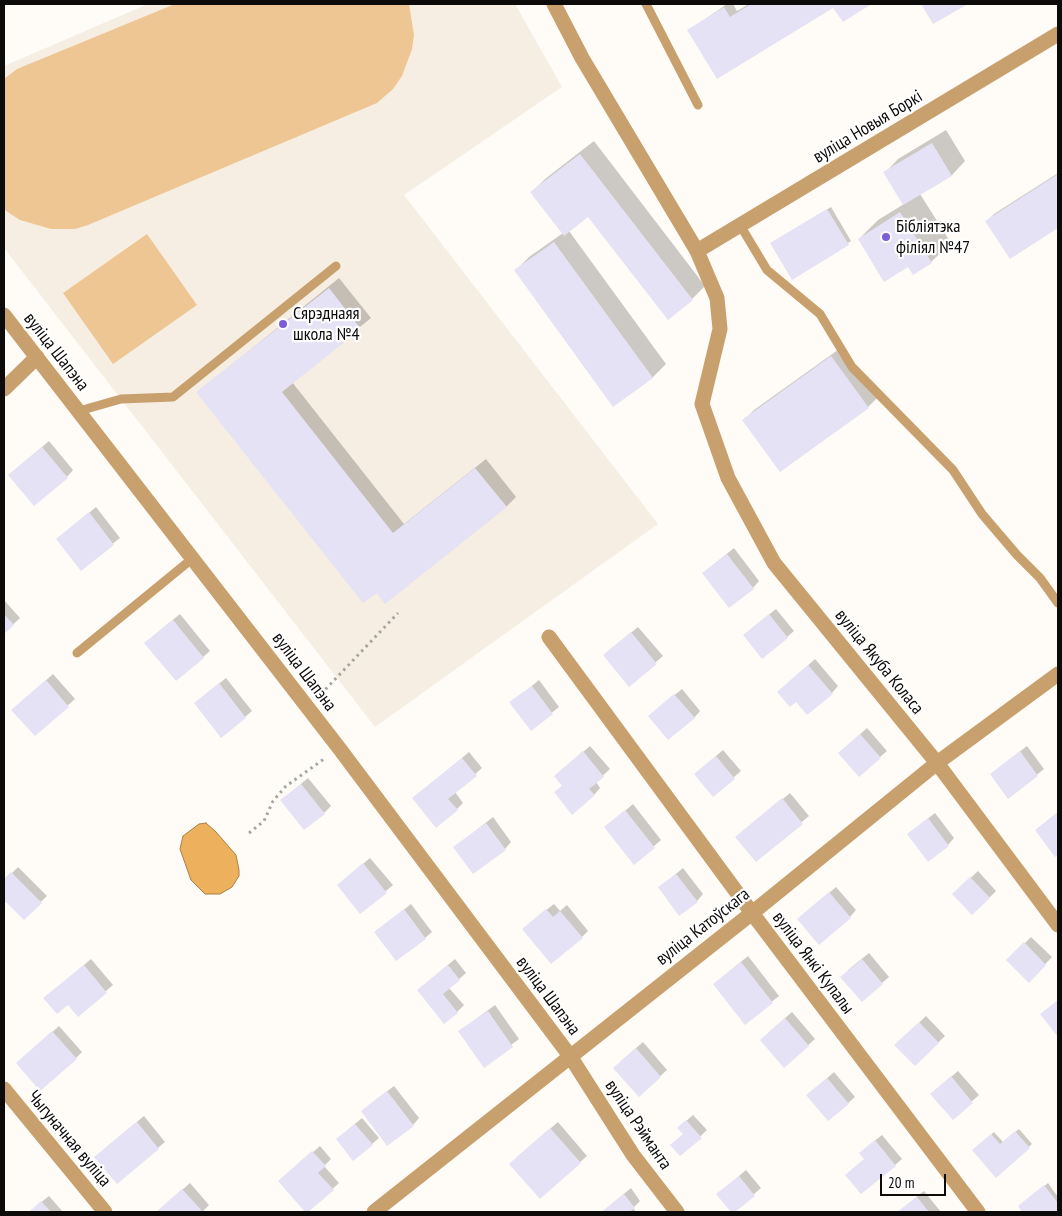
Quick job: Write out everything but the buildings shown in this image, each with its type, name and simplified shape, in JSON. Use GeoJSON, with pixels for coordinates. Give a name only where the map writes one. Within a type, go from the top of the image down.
{"type":"FeatureCollection","features":[{"type":"Feature","properties":{"kind":"street"},"geometry":{"type":"LineString","coordinates":[[554,4],[582,58],[697,251]]}},
{"type":"Feature","properties":{"kind":"street","name":"вуліца Новыя Боркі"},"geometry":{"type":"LineString","coordinates":[[697,251],[1058,34]]}},
{"type":"Feature","properties":{"kind":"street","name":"вуліца Якуба Коласа"},"geometry":{"type":"LineString","coordinates":[[697,251],[717,298],[720,329],[702,404],[728,478],[774,563],[937,763],[1058,925]]}},
{"type":"Feature","properties":{"kind":"street","name":"вуліца Шапэна"},"geometry":{"type":"LineString","coordinates":[[4,315],[339,748],[570,1056]]}},
{"type":"Feature","properties":{"kind":"street"},"geometry":{"type":"LineString","coordinates":[[4,389],[37,357]]}},
{"type":"Feature","properties":{"kind":"street","name":"вуліца Янкі Купалы"},"geometry":{"type":"LineString","coordinates":[[549,637],[752,913],[978,1212]]}},
{"type":"Feature","properties":{"kind":"street","name":"вуліца Катоўскага"},"geometry":{"type":"LineString","coordinates":[[374,1212],[752,913],[937,763],[1058,674]]}},
{"type":"Feature","properties":{"kind":"street","name":"вуліца Рэйманта"},"geometry":{"type":"LineString","coordinates":[[570,1056],[633,1155],[677,1212]]}},
{"type":"Feature","properties":{"kind":"street","name":"Чыгуначная вуліца"},"geometry":{"type":"LineString","coordinates":[[4,1089],[106,1212]]}},
{"type":"Feature","properties":{"kind":"lane"},"geometry":{"type":"LineString","coordinates":[[646,4],[698,105]]}},
{"type":"Feature","properties":{"kind":"lane"},"geometry":{"type":"LineString","coordinates":[[740,225],[767,270],[820,314],[852,367],[953,470],[982,514],[1017,555],[1040,578],[1058,603]]}},
{"type":"Feature","properties":{"kind":"lane"},"geometry":{"type":"LineString","coordinates":[[79,412],[121,400],[173,397],[336,266]]}},
{"type":"Feature","properties":{"kind":"lane"},"geometry":{"type":"LineString","coordinates":[[77,654],[193,558]]}},
{"type":"Feature","properties":{"kind":"path"},"geometry":{"type":"LineString","coordinates":[[306,706],[316,700],[398,613]]}},
{"type":"Feature","properties":{"kind":"path"},"geometry":{"type":"LineString","coordinates":[[249,833],[264,822],[273,801],[286,786],[339,748]]}},
{"type":"Feature","properties":{"kind":"shaded area","name":"Сярэднаяя школа №4"},"geometry":{"type":"Polygon","coordinates":[[[148,4],[515,4],[562,87],[404,195],[658,524],[375,727],[4,248],[4,66],[148,4]]]}},
{"type":"Feature","properties":{"kind":"shaded area"},"geometry":{"type":"Polygon","coordinates":[[[175,4],[409,4],[414,35],[412,49],[402,76],[393,89],[377,103],[88,225],[75,229],[51,229],[20,220],[6,211],[4,208],[4,79],[17,69],[175,4]]]}},
{"type":"Feature","properties":{"kind":"shaded area"},"geometry":{"type":"Polygon","coordinates":[[[147,234],[197,305],[113,364],[63,293],[147,234]]]}},
{"type":"Feature","properties":{"kind":"shaded area"},"geometry":{"type":"Polygon","coordinates":[[[206,823],[236,855],[239,870],[239,876],[232,887],[220,894],[205,894],[191,880],[180,849],[183,836],[199,824],[206,823]]]}},
{"type":"Feature","properties":{"kind":"place","name":"Бібліятэка філіял №47"},"geometry":{"type":"Point","coordinates":[886,237]}},
{"type":"Feature","properties":{"kind":"place","name":"Сярэднаяя школа №4"},"geometry":{"type":"Point","coordinates":[283,324]}}]}
